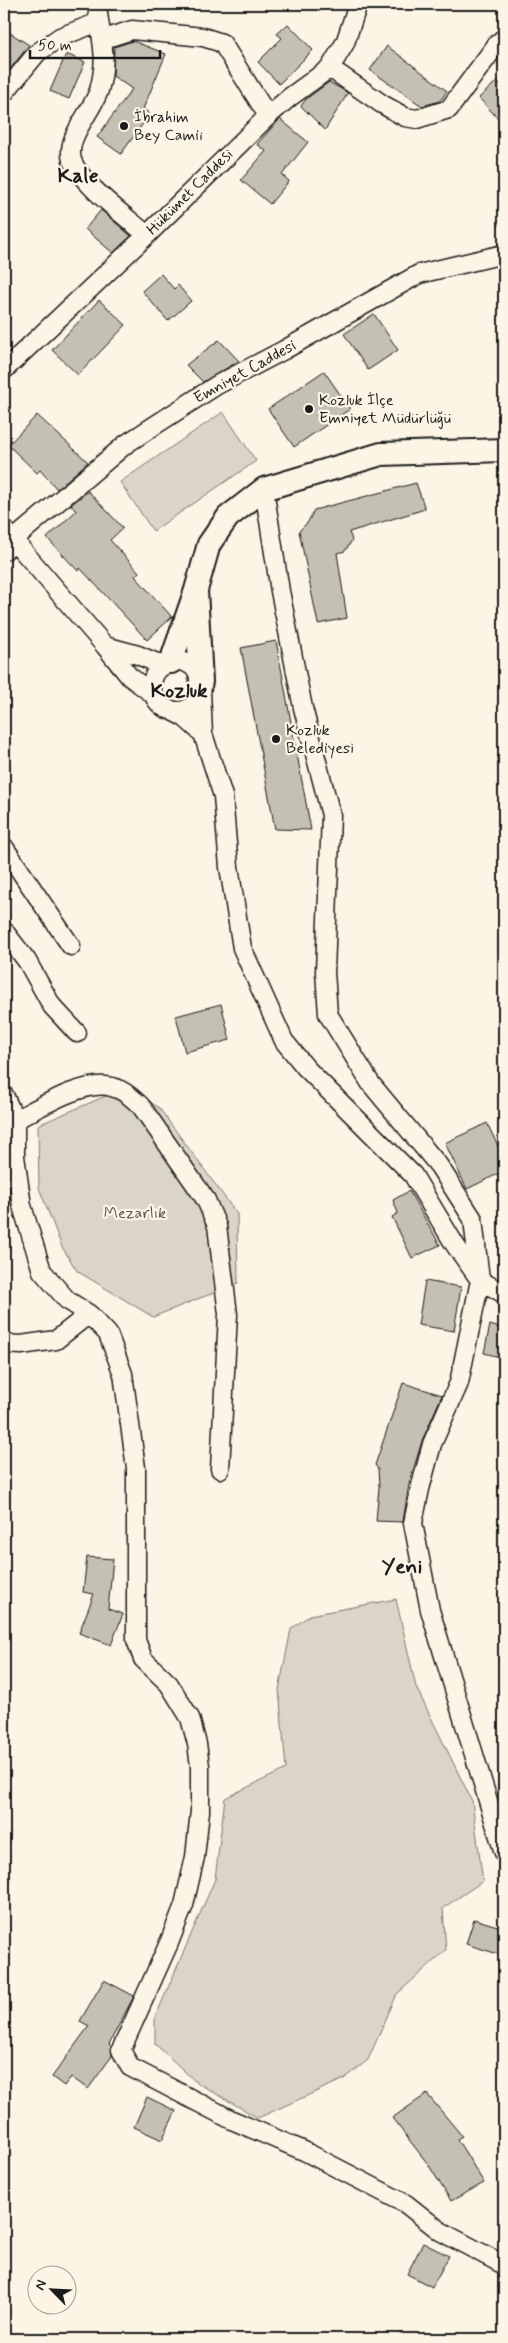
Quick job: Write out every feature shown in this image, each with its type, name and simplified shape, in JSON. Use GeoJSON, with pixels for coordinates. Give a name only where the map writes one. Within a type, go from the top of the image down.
{"type":"FeatureCollection","features":[{"type":"Feature","properties":{"kind":"main road"},"geometry":{"type":"LineString","coordinates":[[167,664],[196,590],[209,544],[228,517],[264,489],[381,454],[504,450]]}},
{"type":"Feature","properties":{"kind":"main road"},"geometry":{"type":"LineString","coordinates":[[196,590],[201,686]]}},
{"type":"Feature","properties":{"kind":"street"},"geometry":{"type":"LineString","coordinates":[[97,4],[104,56],[98,91],[73,139],[72,160],[91,186],[147,235]]}},
{"type":"Feature","properties":{"kind":"street","name":"Hükümet Caddesi"},"geometry":{"type":"LineString","coordinates":[[4,370],[147,235],[268,116],[290,97],[330,68],[345,43],[358,4]]}},
{"type":"Feature","properties":{"kind":"street"},"geometry":{"type":"LineString","coordinates":[[4,93],[37,53],[60,37],[101,30],[132,30],[203,37],[222,43],[268,116]]}},
{"type":"Feature","properties":{"kind":"street"},"geometry":{"type":"LineString","coordinates":[[330,68],[382,104],[405,117],[417,120],[449,109],[497,44],[504,38]]}},
{"type":"Feature","properties":{"kind":"street","name":"Emniyet Caddesi"},"geometry":{"type":"LineString","coordinates":[[7,540],[126,444],[216,384],[284,350],[419,274],[504,254]]}},
{"type":"Feature","properties":{"kind":"street"},"geometry":{"type":"LineString","coordinates":[[264,489],[280,591],[302,698],[331,815],[325,972],[328,1014],[371,1084],[439,1166],[473,1219],[480,1280],[459,1383],[432,1444],[420,1489],[414,1523],[430,1610],[504,1853]]}},
{"type":"Feature","properties":{"kind":"street"},"geometry":{"type":"LineString","coordinates":[[7,540],[105,646],[129,676],[154,695],[158,702],[184,717],[203,734]]}},
{"type":"Feature","properties":{"kind":"street"},"geometry":{"type":"LineString","coordinates":[[105,646],[167,664],[179,662],[193,668],[201,686],[203,734],[223,796],[230,867],[242,948],[284,1041],[306,1068],[413,1175],[455,1245],[480,1280],[504,1294]]}},
{"type":"Feature","properties":{"kind":"street"},"geometry":{"type":"LineString","coordinates":[[154,695],[153,678],[167,664]]}},
{"type":"Feature","properties":{"kind":"street"},"geometry":{"type":"LineString","coordinates":[[172,711],[180,711],[194,704],[201,686]]}},
{"type":"Feature","properties":{"kind":"street"},"geometry":{"type":"LineString","coordinates":[[4,847],[71,946]]}},
{"type":"Feature","properties":{"kind":"street"},"geometry":{"type":"LineString","coordinates":[[4,931],[27,960],[52,1006],[77,1033]]}},
{"type":"Feature","properties":{"kind":"street"},"geometry":{"type":"LineString","coordinates":[[14,1120],[75,1091],[102,1086],[112,1087],[127,1093],[141,1106],[206,1200],[217,1226],[228,1314],[220,1470]]}},
{"type":"Feature","properties":{"kind":"street"},"geometry":{"type":"LineString","coordinates":[[4,1095],[14,1120],[15,1156],[22,1206],[42,1271],[67,1300],[89,1314],[108,1334],[123,1374],[136,1468],[136,1640],[138,1650],[148,1665],[169,1684],[184,1706],[194,1731],[200,1774],[200,1810],[190,1882],[177,1925],[121,2050],[125,2060],[130,2067],[172,2090],[232,2120],[304,2151],[406,2204],[440,2231],[504,2265]]}},
{"type":"Feature","properties":{"kind":"street"},"geometry":{"type":"LineString","coordinates":[[4,1344],[21,1345],[56,1340],[89,1314]]}},
{"type":"Feature","properties":{"kind":"green space"},"geometry":{"type":"Polygon","coordinates":[[[223,412],[256,461],[153,531],[120,482],[223,412]]]}},
{"type":"Feature","properties":{"kind":"green space","name":"Mezarlık"},"geometry":{"type":"Polygon","coordinates":[[[122,1089],[141,1095],[159,1108],[237,1214],[238,1283],[153,1317],[77,1271],[62,1247],[39,1188],[38,1125],[122,1089]]]}},
{"type":"Feature","properties":{"kind":"green space"},"geometry":{"type":"Polygon","coordinates":[[[396,1599],[416,1687],[472,1801],[483,1881],[443,1908],[446,1950],[397,1994],[368,2060],[344,2079],[258,2118],[196,2082],[155,2044],[155,2018],[215,1879],[225,1798],[286,1769],[279,1690],[291,1629],[310,1615],[396,1599]]]}},
{"type":"Feature","properties":{"kind":"building"},"geometry":{"type":"Polygon","coordinates":[[[288,24],[313,50],[279,84],[258,62],[282,38],[277,34],[288,24]]]}},
{"type":"Feature","properties":{"kind":"building"},"geometry":{"type":"Polygon","coordinates":[[[4,29],[29,45],[4,77],[4,29]]]}},
{"type":"Feature","properties":{"kind":"building"},"geometry":{"type":"Polygon","coordinates":[[[133,41],[166,54],[143,109],[150,114],[121,154],[97,137],[132,89],[113,76],[114,47],[133,41]]]}},
{"type":"Feature","properties":{"kind":"building"},"geometry":{"type":"Polygon","coordinates":[[[387,46],[447,91],[440,101],[422,106],[370,70],[387,46]]]}},
{"type":"Feature","properties":{"kind":"building"},"geometry":{"type":"Polygon","coordinates":[[[66,54],[85,62],[69,99],[50,91],[66,54]]]}},
{"type":"Feature","properties":{"kind":"building"},"geometry":{"type":"Polygon","coordinates":[[[497,81],[504,88],[504,125],[479,98],[497,81]]]}},
{"type":"Feature","properties":{"kind":"building"},"geometry":{"type":"Polygon","coordinates":[[[329,82],[348,93],[325,130],[301,106],[306,99],[329,82]]]}},
{"type":"Feature","properties":{"kind":"building"},"geometry":{"type":"Polygon","coordinates":[[[280,119],[308,142],[282,175],[289,181],[270,204],[241,180],[266,151],[257,144],[280,119]]]}},
{"type":"Feature","properties":{"kind":"building"},"geometry":{"type":"Polygon","coordinates":[[[101,210],[131,236],[113,253],[85,229],[101,210]]]}},
{"type":"Feature","properties":{"kind":"building"},"geometry":{"type":"Polygon","coordinates":[[[161,274],[174,289],[178,285],[191,301],[168,321],[142,291],[161,274]]]}},
{"type":"Feature","properties":{"kind":"building"},"geometry":{"type":"Polygon","coordinates":[[[99,300],[126,325],[78,375],[52,350],[99,300]]]}},
{"type":"Feature","properties":{"kind":"building"},"geometry":{"type":"Polygon","coordinates":[[[374,314],[398,350],[368,370],[344,334],[374,314]]]}},
{"type":"Feature","properties":{"kind":"building"},"geometry":{"type":"Polygon","coordinates":[[[219,340],[239,361],[203,382],[186,365],[219,340]]]}},
{"type":"Feature","properties":{"kind":"building","name":"Kozluk İlçe Emniyet Müdürlüğü"},"geometry":{"type":"Polygon","coordinates":[[[324,371],[350,409],[294,447],[268,409],[324,371]]]}},
{"type":"Feature","properties":{"kind":"building"},"geometry":{"type":"Polygon","coordinates":[[[37,415],[88,462],[57,489],[40,470],[37,473],[8,445],[37,415]]]}},
{"type":"Feature","properties":{"kind":"building"},"geometry":{"type":"Polygon","coordinates":[[[416,483],[425,509],[349,532],[352,540],[345,551],[337,553],[347,618],[318,624],[299,531],[308,522],[314,510],[416,483]]]}},
{"type":"Feature","properties":{"kind":"building"},"geometry":{"type":"Polygon","coordinates":[[[88,491],[123,528],[110,540],[139,572],[135,576],[172,617],[147,640],[80,568],[78,571],[47,538],[76,511],[71,505],[88,491]]]}},
{"type":"Feature","properties":{"kind":"building","name":"Kozluk Belediyesi"},"geometry":{"type":"Polygon","coordinates":[[[276,641],[311,830],[275,829],[241,648],[276,641]]]}},
{"type":"Feature","properties":{"kind":"building"},"geometry":{"type":"Polygon","coordinates":[[[221,1004],[230,1040],[185,1052],[176,1016],[221,1004]]]}},
{"type":"Feature","properties":{"kind":"building"},"geometry":{"type":"Polygon","coordinates":[[[487,1123],[504,1159],[504,1171],[467,1189],[445,1143],[487,1123]]]}},
{"type":"Feature","properties":{"kind":"building"},"geometry":{"type":"Polygon","coordinates":[[[409,1191],[440,1245],[412,1258],[392,1217],[398,1213],[393,1200],[409,1191]]]}},
{"type":"Feature","properties":{"kind":"building"},"geometry":{"type":"Polygon","coordinates":[[[425,1281],[461,1287],[454,1331],[418,1325],[425,1281]]]}},
{"type":"Feature","properties":{"kind":"building"},"geometry":{"type":"Polygon","coordinates":[[[490,1325],[504,1329],[504,1358],[484,1353],[490,1325]]]}},
{"type":"Feature","properties":{"kind":"building"},"geometry":{"type":"Polygon","coordinates":[[[403,1383],[442,1395],[422,1441],[409,1484],[403,1522],[376,1521],[379,1487],[378,1469],[375,1465],[403,1383]]]}},
{"type":"Feature","properties":{"kind":"building"},"geometry":{"type":"Polygon","coordinates":[[[87,1557],[113,1559],[108,1609],[123,1614],[111,1645],[79,1633],[94,1594],[83,1592],[87,1557]]]}},
{"type":"Feature","properties":{"kind":"building"},"geometry":{"type":"Polygon","coordinates":[[[474,1919],[504,1928],[504,1956],[466,1944],[474,1919]]]}},
{"type":"Feature","properties":{"kind":"building"},"geometry":{"type":"Polygon","coordinates":[[[104,1980],[134,1996],[109,2044],[112,2056],[88,2089],[71,2077],[64,2086],[52,2077],[89,2026],[80,2021],[104,1980]]]}},
{"type":"Feature","properties":{"kind":"building"},"geometry":{"type":"Polygon","coordinates":[[[427,2094],[462,2136],[457,2139],[484,2183],[451,2201],[428,2164],[392,2118],[427,2094]]]}},
{"type":"Feature","properties":{"kind":"building"},"geometry":{"type":"Polygon","coordinates":[[[147,2097],[176,2111],[162,2140],[134,2127],[147,2097]]]}},
{"type":"Feature","properties":{"kind":"building"},"geometry":{"type":"Polygon","coordinates":[[[423,2243],[449,2256],[432,2287],[407,2274],[423,2243]]]}},
{"type":"Feature","properties":{"kind":"place","name":"İbrahim Bey Camii"},"geometry":{"type":"Point","coordinates":[124,126]}},
{"type":"Feature","properties":{"kind":"place","name":"Kozluk İlçe Emniyet Müdürlüğü"},"geometry":{"type":"Point","coordinates":[309,409]}},
{"type":"Feature","properties":{"kind":"place","name":"Kozluk Belediyesi"},"geometry":{"type":"Point","coordinates":[276,739]}},
{"type":"Feature","properties":{"kind":"district","name":"Kale"},"geometry":{"type":"Point","coordinates":[78,176]}},
{"type":"Feature","properties":{"kind":"district","name":"Kozluk"},"geometry":{"type":"Point","coordinates":[179,691]}},
{"type":"Feature","properties":{"kind":"district","name":"Yeni"},"geometry":{"type":"Point","coordinates":[402,1567]}}]}
